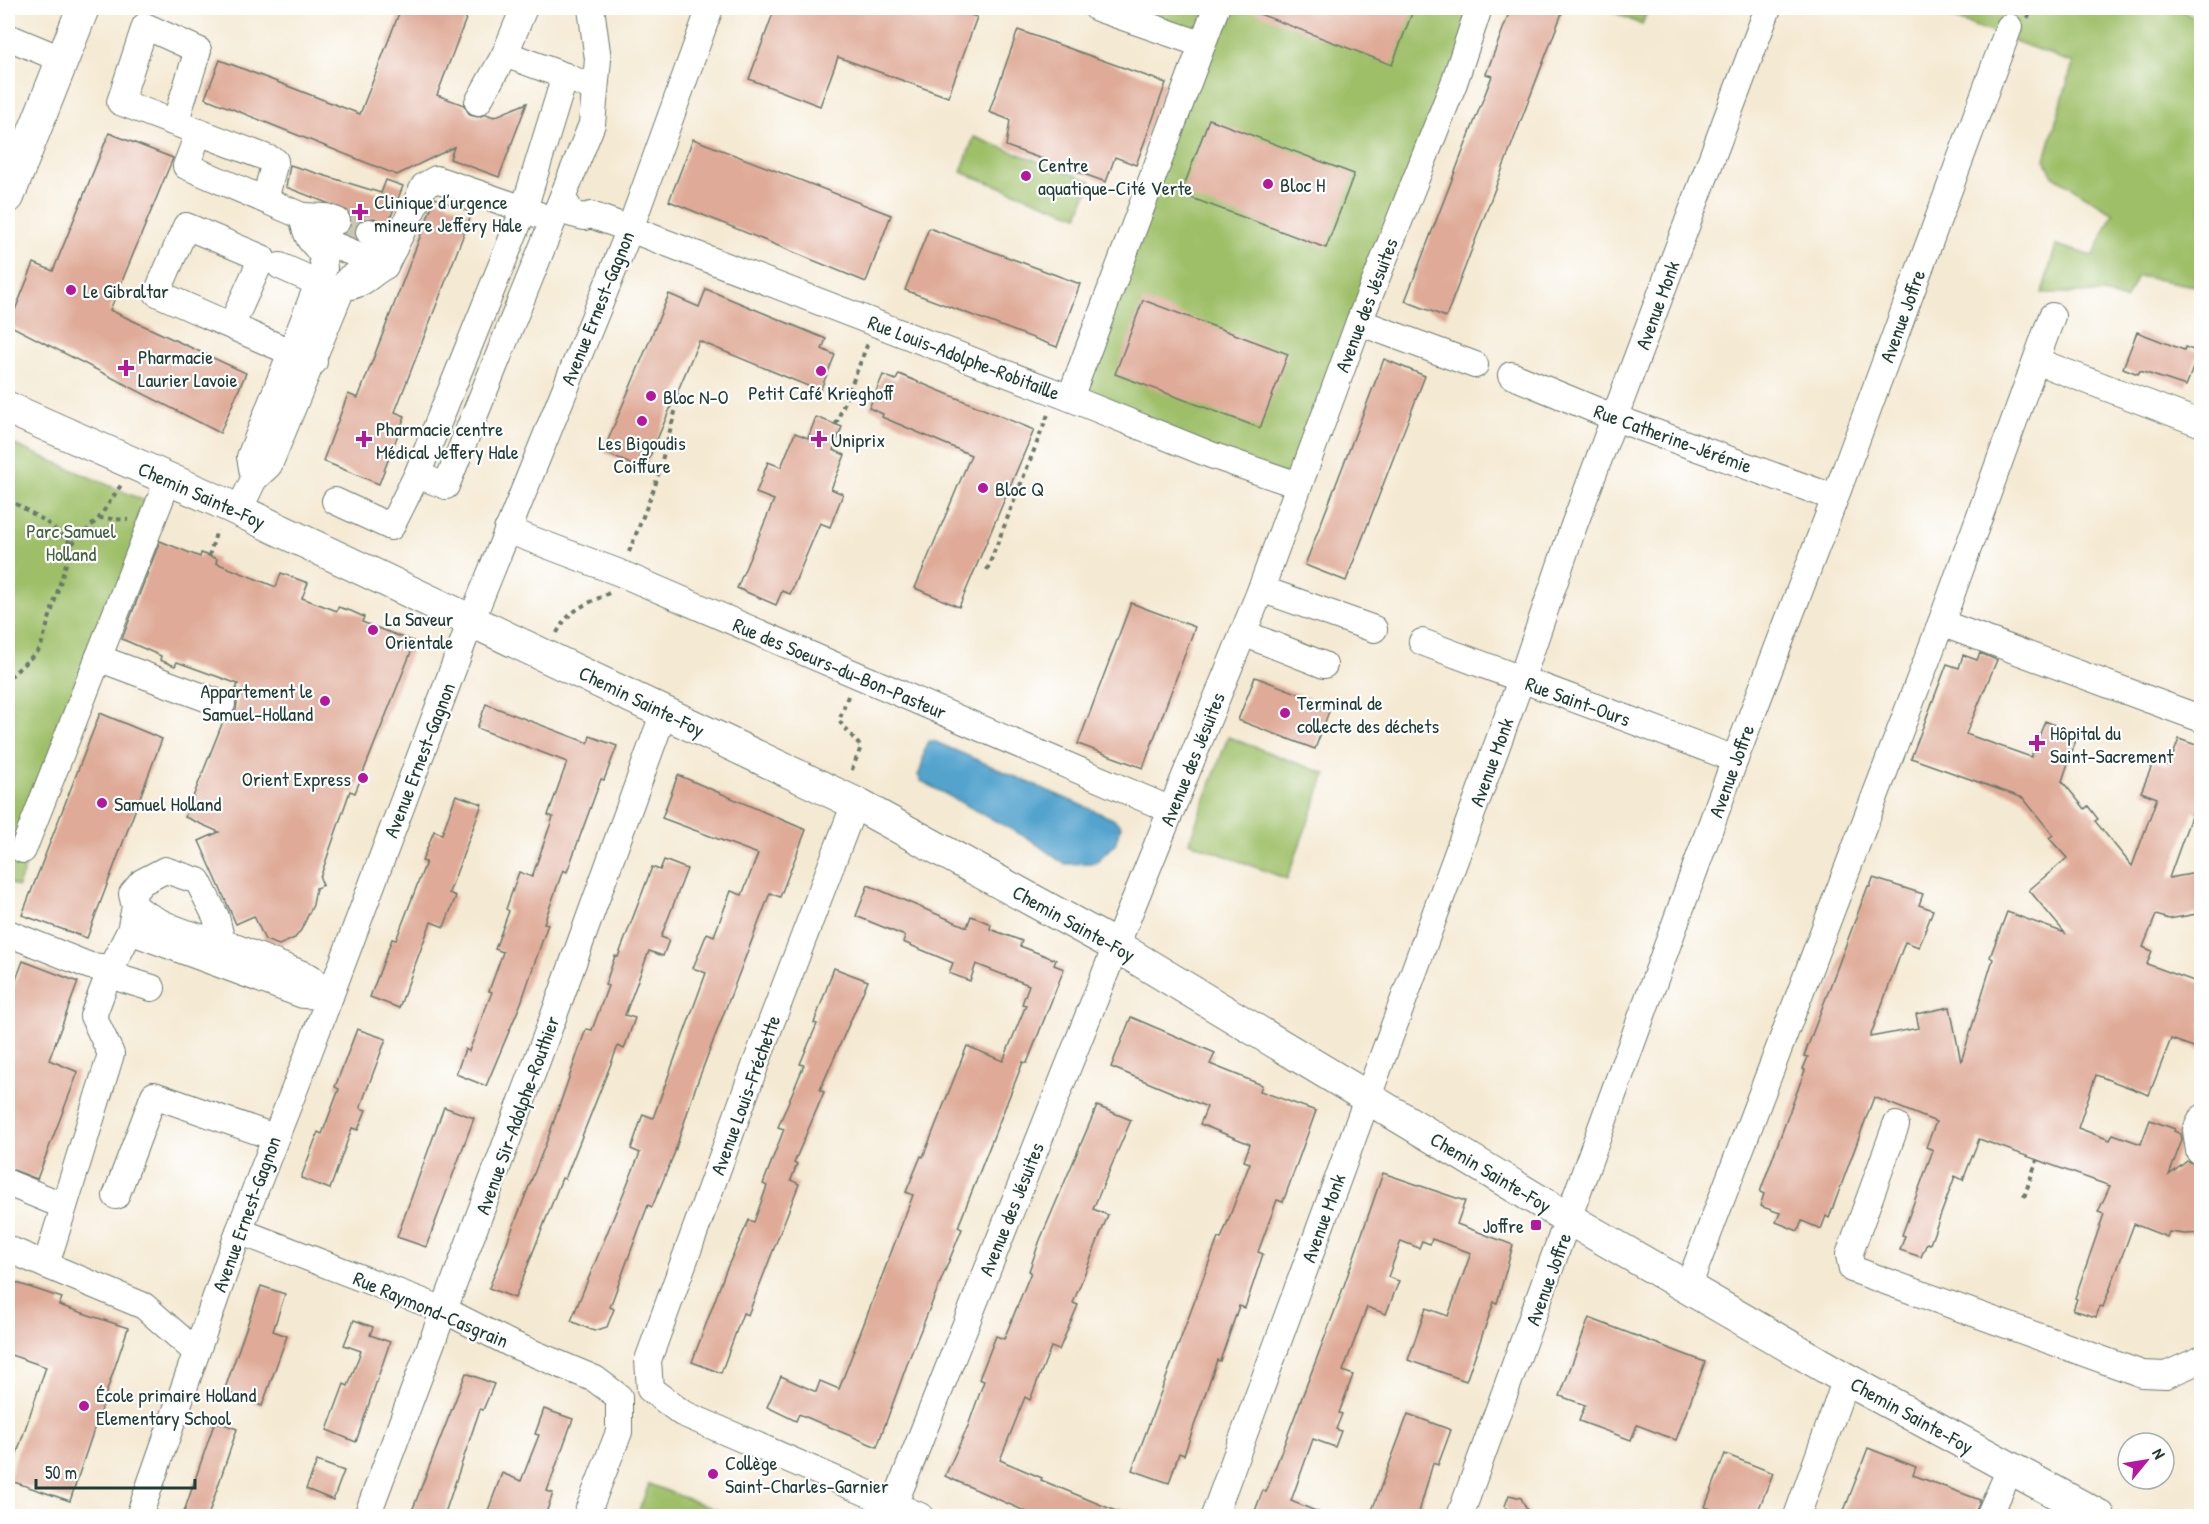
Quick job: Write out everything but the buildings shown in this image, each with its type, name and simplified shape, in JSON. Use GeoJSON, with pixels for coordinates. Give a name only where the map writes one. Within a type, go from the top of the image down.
{"type":"FeatureCollection","features":[{"type":"Feature","properties":{"kind":"main road"},"geometry":{"type":"LineString","coordinates":[[8,197],[83,8]]}},
{"type":"Feature","properties":{"kind":"main road","name":"Chemin Sainte-Foy"},"geometry":{"type":"LineString","coordinates":[[8,408],[168,480],[228,520],[471,621],[664,712],[852,789],[1271,1038],[1367,1099],[1569,1219],[1846,1379],[2095,1516]]}},
{"type":"Feature","properties":{"kind":"street"},"geometry":{"type":"LineString","coordinates":[[478,102],[505,54],[524,8]]}},
{"type":"Feature","properties":{"kind":"street"},"geometry":{"type":"LineString","coordinates":[[417,475],[446,486],[561,210],[592,123],[598,59],[591,8]]}},
{"type":"Feature","properties":{"kind":"street","name":"Avenue Ernest-Gagnon"},"geometry":{"type":"LineString","coordinates":[[139,1516],[238,1231],[330,996],[471,621],[630,229],[710,8]]}},
{"type":"Feature","properties":{"kind":"street"},"geometry":{"type":"LineString","coordinates":[[1097,8],[1201,44]]}},
{"type":"Feature","properties":{"kind":"street"},"geometry":{"type":"LineString","coordinates":[[1063,395],[1216,8]]}},
{"type":"Feature","properties":{"kind":"street","name":"Avenue des Jésuites"},"geometry":{"type":"LineString","coordinates":[[894,1505],[1116,946],[1261,589],[1359,321],[1454,83],[1479,8]]}},
{"type":"Feature","properties":{"kind":"street","name":"Avenue Monk"},"geometry":{"type":"LineString","coordinates":[[1214,1516],[1521,680],[1573,528],[1768,8]]}},
{"type":"Feature","properties":{"kind":"street","name":"Avenue Joffre"},"geometry":{"type":"LineString","coordinates":[[1460,1516],[1734,759],[1835,498],[2009,27]]}},
{"type":"Feature","properties":{"kind":"street"},"geometry":{"type":"LineString","coordinates":[[8,37],[61,59]]}},
{"type":"Feature","properties":{"kind":"street"},"geometry":{"type":"LineString","coordinates":[[505,54],[595,89]]}},
{"type":"Feature","properties":{"kind":"street"},"geometry":{"type":"LineString","coordinates":[[335,501],[391,527],[417,475],[524,209],[565,76]]}},
{"type":"Feature","properties":{"kind":"street"},"geometry":{"type":"LineString","coordinates":[[175,123],[276,161],[265,200]]}},
{"type":"Feature","properties":{"kind":"street"},"geometry":{"type":"LineString","coordinates":[[199,132],[186,166],[265,200],[307,231],[385,262]]}},
{"type":"Feature","properties":{"kind":"street"},"geometry":{"type":"LineString","coordinates":[[303,357],[349,278],[385,262],[424,186],[436,179],[524,209],[561,210]]}},
{"type":"Feature","properties":{"kind":"street","name":"Rue Louis-Adolphe-Robitaille"},"geometry":{"type":"LineString","coordinates":[[561,210],[576,202],[587,206],[591,215],[1063,395],[1211,455],[1298,485]]}},
{"type":"Feature","properties":{"kind":"street"},"geometry":{"type":"LineString","coordinates":[[307,231],[326,217],[337,221]]}},
{"type":"Feature","properties":{"kind":"street"},"geometry":{"type":"LineString","coordinates":[[228,520],[254,479],[269,465],[303,357],[318,279],[306,250],[307,231]]}},
{"type":"Feature","properties":{"kind":"street"},"geometry":{"type":"LineString","coordinates":[[369,232],[381,237],[385,262]]}},
{"type":"Feature","properties":{"kind":"street"},"geometry":{"type":"LineString","coordinates":[[280,266],[343,290]]}},
{"type":"Feature","properties":{"kind":"street"},"geometry":{"type":"LineString","coordinates":[[1688,1287],[1733,1176],[1941,623],[2052,316]]}},
{"type":"Feature","properties":{"kind":"street"},"geometry":{"type":"LineString","coordinates":[[1359,321],[1475,365]]}},
{"type":"Feature","properties":{"kind":"street"},"geometry":{"type":"LineString","coordinates":[[231,326],[303,357]]}},
{"type":"Feature","properties":{"kind":"street"},"geometry":{"type":"LineString","coordinates":[[2036,361],[2202,424]]}},
{"type":"Feature","properties":{"kind":"street","name":"Rue Catherine-Jérémie"},"geometry":{"type":"LineString","coordinates":[[1511,375],[1615,418],[1835,498]]}},
{"type":"Feature","properties":{"kind":"street"},"geometry":{"type":"LineString","coordinates":[[23,850],[168,480]]}},
{"type":"Feature","properties":{"kind":"street","name":"Rue des Soeurs-du-Bon-Pasteur"},"geometry":{"type":"LineString","coordinates":[[507,530],[620,573],[1171,810]]}},
{"type":"Feature","properties":{"kind":"street"},"geometry":{"type":"LineString","coordinates":[[1261,589],[1374,629]]}},
{"type":"Feature","properties":{"kind":"street"},"geometry":{"type":"LineString","coordinates":[[1941,623],[2202,719]]}},
{"type":"Feature","properties":{"kind":"street"},"geometry":{"type":"LineString","coordinates":[[1243,633],[1324,665]]}},
{"type":"Feature","properties":{"kind":"street","name":"Rue Saint-Ours"},"geometry":{"type":"LineString","coordinates":[[1422,642],[1734,759]]}},
{"type":"Feature","properties":{"kind":"street"},"geometry":{"type":"LineString","coordinates":[[98,658],[222,704]]}},
{"type":"Feature","properties":{"kind":"street","name":"Avenue Sir-Adolphe-Routhier"},"geometry":{"type":"LineString","coordinates":[[367,1516],[664,712]]}},
{"type":"Feature","properties":{"kind":"street","name":"Avenue Louis-Fréchette"},"geometry":{"type":"LineString","coordinates":[[852,789],[769,1028],[648,1360],[650,1389],[682,1413],[894,1505]]}},
{"type":"Feature","properties":{"kind":"street"},"geometry":{"type":"LineString","coordinates":[[46,1265],[111,1054],[93,1016],[111,968],[139,919],[132,894],[142,882],[165,870],[198,881],[216,917],[222,942]]}},
{"type":"Feature","properties":{"kind":"street"},"geometry":{"type":"LineString","coordinates":[[139,919],[303,995],[330,996]]}},
{"type":"Feature","properties":{"kind":"street"},"geometry":{"type":"LineString","coordinates":[[139,919],[195,937],[222,942],[310,977],[330,996]]}},
{"type":"Feature","properties":{"kind":"street"},"geometry":{"type":"LineString","coordinates":[[8,933],[90,966],[111,968],[122,979],[151,979]]}},
{"type":"Feature","properties":{"kind":"street"},"geometry":{"type":"LineString","coordinates":[[116,1196],[154,1095],[274,1137]]}},
{"type":"Feature","properties":{"kind":"street"},"geometry":{"type":"LineString","coordinates":[[2199,1151],[2196,1130],[2202,1118]]}},
{"type":"Feature","properties":{"kind":"street"},"geometry":{"type":"LineString","coordinates":[[1896,1125],[1849,1255],[1852,1269],[2142,1374],[2166,1376],[2202,1359]]}},
{"type":"Feature","properties":{"kind":"street"},"geometry":{"type":"LineString","coordinates":[[8,1183],[64,1206]]}},
{"type":"Feature","properties":{"kind":"street","name":"Rue Raymond-Casgrain"},"geometry":{"type":"LineString","coordinates":[[238,1231],[444,1310],[509,1343],[595,1379],[619,1397],[619,1432],[586,1516]]}},
{"type":"Feature","properties":{"kind":"street"},"geometry":{"type":"LineString","coordinates":[[8,1249],[144,1306],[195,1351]]}},
{"type":"Feature","properties":{"kind":"street"},"geometry":{"type":"LineString","coordinates":[[1797,1516],[1846,1379]]}},
{"type":"Feature","properties":{"kind":"street"},"geometry":{"type":"LineString","coordinates":[[1989,1516],[2010,1468]]}},
{"type":"Feature","properties":{"kind":"street"},"geometry":{"type":"LineString","coordinates":[[894,1505],[920,1516]]}},
{"type":"Feature","properties":{"kind":"path"},"geometry":{"type":"LineString","coordinates":[[836,424],[862,357]]}},
{"type":"Feature","properties":{"kind":"path"},"geometry":{"type":"LineString","coordinates":[[548,656],[559,629],[569,616],[580,605],[611,591],[620,573],[655,486],[681,390]]}},
{"type":"Feature","properties":{"kind":"path"},"geometry":{"type":"LineString","coordinates":[[987,570],[1063,395]]}},
{"type":"Feature","properties":{"kind":"path"},"geometry":{"type":"LineString","coordinates":[[8,676],[12,675],[40,649],[72,544],[99,518],[134,465]]}},
{"type":"Feature","properties":{"kind":"path"},"geometry":{"type":"LineString","coordinates":[[8,499],[45,521],[72,544]]}},
{"type":"Feature","properties":{"kind":"path"},"geometry":{"type":"LineString","coordinates":[[209,556],[228,520]]}},
{"type":"Feature","properties":{"kind":"path"},"geometry":{"type":"LineString","coordinates":[[852,789],[861,747],[838,721],[856,674]]}},
{"type":"Feature","properties":{"kind":"path"},"geometry":{"type":"LineString","coordinates":[[2024,1197],[2037,1160]]}},
{"type":"Feature","properties":{"kind":"green space"},"geometry":{"type":"Polygon","coordinates":[[[1097,8],[1479,8],[1298,485],[1070,398],[1201,44],[1097,8]]]}},
{"type":"Feature","properties":{"kind":"green space"},"geometry":{"type":"Polygon","coordinates":[[[1605,8],[1648,8],[1642,25],[1605,8]]]}},
{"type":"Feature","properties":{"kind":"green space"},"geometry":{"type":"Polygon","coordinates":[[[1926,8],[2177,8],[2201,22],[2201,287],[2138,276],[2125,300],[2103,293],[2042,293],[2056,245],[2093,256],[2113,213],[2052,175],[2045,159],[2073,63],[1926,8]]]}},
{"type":"Feature","properties":{"kind":"green space","name":"Centre aquatique-Cité Verte"},"geometry":{"type":"Polygon","coordinates":[[[974,137],[1091,181],[1078,216],[961,172],[974,137]]]}},
{"type":"Feature","properties":{"kind":"green space","name":"Parc Samuel Holland"},"geometry":{"type":"Polygon","coordinates":[[[8,442],[152,504],[18,887],[8,882],[8,442]]]}},
{"type":"Feature","properties":{"kind":"green space"},"geometry":{"type":"Polygon","coordinates":[[[1228,737],[1326,774],[1287,879],[1189,842],[1228,737]]]}},
{"type":"Feature","properties":{"kind":"green space"},"geometry":{"type":"Polygon","coordinates":[[[649,1484],[732,1516],[637,1516],[649,1484]]]}},
{"type":"Feature","properties":{"kind":"water"},"geometry":{"type":"Polygon","coordinates":[[[929,741],[936,742],[1113,819],[1121,826],[1115,844],[1095,863],[1064,864],[1031,840],[921,781],[918,775],[929,741]]]}},
{"type":"Feature","properties":{"kind":"tunnel"},"geometry":{"type":"LineString","coordinates":[[337,221],[369,232]]}},
{"type":"Feature","properties":{"kind":"place","name":"Centre aquatique-Cité Verte"},"geometry":{"type":"Point","coordinates":[1026,176]}},
{"type":"Feature","properties":{"kind":"place","name":"Bloc H"},"geometry":{"type":"Point","coordinates":[1268,184]}},
{"type":"Feature","properties":{"kind":"place","name":"Clinique d’urgence mineure Jeffery Hale"},"geometry":{"type":"Point","coordinates":[360,212]}},
{"type":"Feature","properties":{"kind":"place","name":"Le Gibraltar"},"geometry":{"type":"Point","coordinates":[71,290]}},
{"type":"Feature","properties":{"kind":"place","name":"Pharmacie Laurier Lavoie"},"geometry":{"type":"Point","coordinates":[126,368]}},
{"type":"Feature","properties":{"kind":"place","name":"Petit Café Krieghoff"},"geometry":{"type":"Point","coordinates":[821,371]}},
{"type":"Feature","properties":{"kind":"place","name":"Bloc N-O"},"geometry":{"type":"Point","coordinates":[651,396]}},
{"type":"Feature","properties":{"kind":"place","name":"Les Bigoudis Coiffure"},"geometry":{"type":"Point","coordinates":[642,421]}},
{"type":"Feature","properties":{"kind":"place","name":"Pharmacie centre Médical Jeffery Hale"},"geometry":{"type":"Point","coordinates":[364,439]}},
{"type":"Feature","properties":{"kind":"place","name":"Uniprix"},"geometry":{"type":"Point","coordinates":[819,439]}},
{"type":"Feature","properties":{"kind":"place","name":"Bloc Q"},"geometry":{"type":"Point","coordinates":[983,488]}},
{"type":"Feature","properties":{"kind":"place","name":"La Saveur Orientale"},"geometry":{"type":"Point","coordinates":[373,630]}},
{"type":"Feature","properties":{"kind":"place","name":"Appartement le Samuel-Holland"},"geometry":{"type":"Point","coordinates":[325,701]}},
{"type":"Feature","properties":{"kind":"place","name":"Terminal de collecte des déchets"},"geometry":{"type":"Point","coordinates":[1285,713]}},
{"type":"Feature","properties":{"kind":"place","name":"Hôpital du Saint-Sacrement"},"geometry":{"type":"Point","coordinates":[2037,743]}},
{"type":"Feature","properties":{"kind":"place","name":"Orient Express"},"geometry":{"type":"Point","coordinates":[363,778]}},
{"type":"Feature","properties":{"kind":"place","name":"Samuel Holland"},"geometry":{"type":"Point","coordinates":[102,803]}},
{"type":"Feature","properties":{"kind":"place","name":"Joffre"},"geometry":{"type":"Point","coordinates":[1536,1225]}},
{"type":"Feature","properties":{"kind":"place","name":"École primaire Holland Elementary School"},"geometry":{"type":"Point","coordinates":[84,1406]}},
{"type":"Feature","properties":{"kind":"place","name":"Collège Saint-Charles-Garnier"},"geometry":{"type":"Point","coordinates":[713,1474]}}]}
